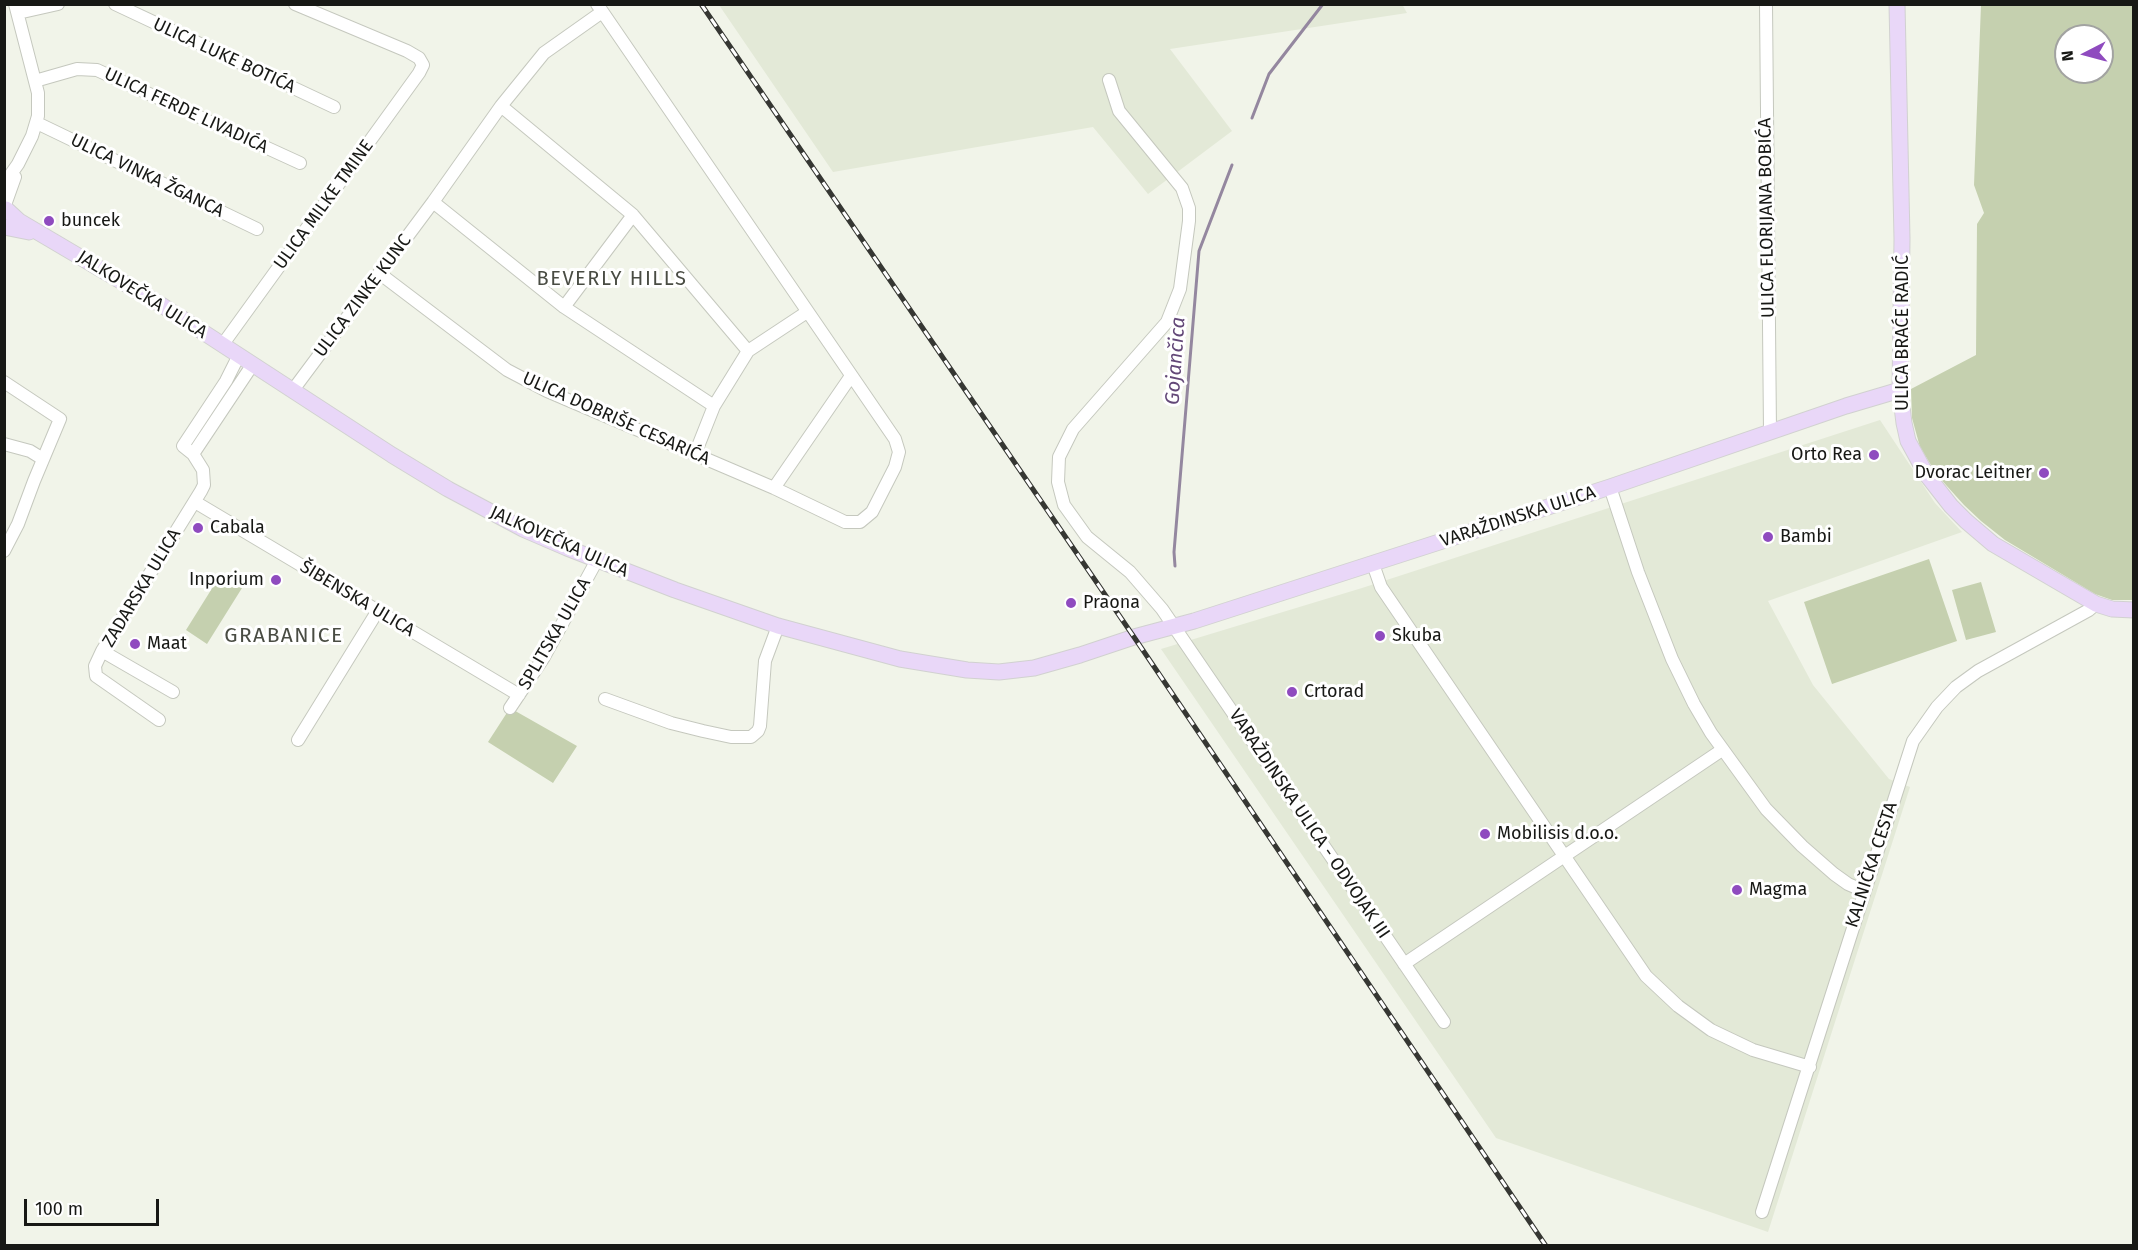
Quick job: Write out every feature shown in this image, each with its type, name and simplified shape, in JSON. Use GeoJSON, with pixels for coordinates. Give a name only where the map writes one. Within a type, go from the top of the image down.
{"type":"FeatureCollection","features":[{"type":"Feature","properties":{"kind":"main road","name":"ULICA BRAĆE RADIĆ"},"geometry":{"type":"LineString","coordinates":[[1897,4],[1902,251],[1900,390],[1908,441],[1926,474],[1951,506],[1993,544],[2096,604],[2112,609],[2133,610]]}},
{"type":"Feature","properties":{"kind":"main road","name":"JALKOVEČKA ULICA"},"geometry":{"type":"LineString","coordinates":[[5,210],[43,236],[163,306],[456,494],[523,529],[710,603],[778,626],[900,659],[946,668],[989,672],[1034,668],[1134,637]]}},
{"type":"Feature","properties":{"kind":"main road","name":"JALKOVEČKA ULICA"},"geometry":{"type":"LineString","coordinates":[[4,227],[17,228],[43,236]]}},
{"type":"Feature","properties":{"kind":"main road","name":"VARAŽDINSKA ULICA"},"geometry":{"type":"LineString","coordinates":[[1134,637],[1373,564],[1610,487],[1770,431],[1900,390]]}},
{"type":"Feature","properties":{"kind":"street"},"geometry":{"type":"LineString","coordinates":[[5,210],[18,164],[37,123],[38,93],[16,9],[58,4]]}},
{"type":"Feature","properties":{"kind":"street","name":"ULICA LUKE BOTIĆA"},"geometry":{"type":"LineString","coordinates":[[115,4],[334,107]]}},
{"type":"Feature","properties":{"kind":"street","name":"ULICA MILKE TMINE"},"geometry":{"type":"LineString","coordinates":[[223,344],[423,66],[419,58],[407,51],[295,4]]}},
{"type":"Feature","properties":{"kind":"street","name":"ULICA FLORIJANA BOBIĆA"},"geometry":{"type":"LineString","coordinates":[[1766,4],[1770,431]]}},
{"type":"Feature","properties":{"kind":"street","name":"ULICA ZINKE KUNC"},"geometry":{"type":"LineString","coordinates":[[293,390],[433,202],[501,106],[544,53],[600,8]]}},
{"type":"Feature","properties":{"kind":"street","name":"ULICA DOBRIŠE CESARIĆA"},"geometry":{"type":"LineString","coordinates":[[379,273],[507,370],[547,391],[774,488],[845,522],[860,522],[872,512],[895,467],[899,452],[895,439],[600,8]]}},
{"type":"Feature","properties":{"kind":"street","name":"ULICA FERDE LIVADIĆA"},"geometry":{"type":"LineString","coordinates":[[35,81],[77,69],[97,70],[300,164]]}},
{"type":"Feature","properties":{"kind":"street","name":"VARAŽDINSKA ULICA - ODVOJAK III"},"geometry":{"type":"LineString","coordinates":[[1109,80],[1119,111],[1182,188],[1189,208],[1188,226],[1180,289],[1167,322],[1073,429],[1059,457],[1058,482],[1064,505],[1074,522],[1087,537],[1130,572],[1162,609],[1444,1023]]}},
{"type":"Feature","properties":{"kind":"street"},"geometry":{"type":"LineString","coordinates":[[501,106],[633,215],[748,351]]}},
{"type":"Feature","properties":{"kind":"street","name":"ULICA VINKA ŽGANCA"},"geometry":{"type":"LineString","coordinates":[[37,123],[257,229]]}},
{"type":"Feature","properties":{"kind":"street"},"geometry":{"type":"LineString","coordinates":[[4,184],[18,164]]}},
{"type":"Feature","properties":{"kind":"street"},"geometry":{"type":"LineString","coordinates":[[433,202],[564,307],[714,406]]}},
{"type":"Feature","properties":{"kind":"street"},"geometry":{"type":"LineString","coordinates":[[564,307],[633,215]]}},
{"type":"Feature","properties":{"kind":"street"},"geometry":{"type":"LineString","coordinates":[[695,454],[714,406],[748,351],[807,312]]}},
{"type":"Feature","properties":{"kind":"street"},"geometry":{"type":"LineString","coordinates":[[188,450],[239,355]]}},
{"type":"Feature","properties":{"kind":"street"},"geometry":{"type":"LineString","coordinates":[[188,450],[253,364]]}},
{"type":"Feature","properties":{"kind":"street"},"geometry":{"type":"LineString","coordinates":[[774,488],[850,376]]}},
{"type":"Feature","properties":{"kind":"street"},"geometry":{"type":"LineString","coordinates":[[4,382],[60,419],[18,524],[4,551]]}},
{"type":"Feature","properties":{"kind":"street"},"geometry":{"type":"LineString","coordinates":[[4,444],[30,451],[43,459]]}},
{"type":"Feature","properties":{"kind":"street","name":"ZADARSKA ULICA"},"geometry":{"type":"LineString","coordinates":[[173,692],[102,651],[204,485],[203,470],[188,450]]}},
{"type":"Feature","properties":{"kind":"street"},"geometry":{"type":"LineString","coordinates":[[1610,487],[1638,572],[1672,659],[1694,704],[1722,750],[1766,809],[1802,846],[1848,884],[1864,891]]}},
{"type":"Feature","properties":{"kind":"street","name":"ŠIBENSKA ULICA"},"geometry":{"type":"LineString","coordinates":[[195,502],[519,695]]}},
{"type":"Feature","properties":{"kind":"street","name":"SPLITSKA ULICA"},"geometry":{"type":"LineString","coordinates":[[510,708],[556,636],[597,560]]}},
{"type":"Feature","properties":{"kind":"street"},"geometry":{"type":"LineString","coordinates":[[1373,564],[1381,587],[1640,969],[1678,1006],[1724,1037],[1778,1059],[1810,1067]]}},
{"type":"Feature","properties":{"kind":"street","name":"KALNIČKA CESTA"},"geometry":{"type":"LineString","coordinates":[[1762,1212],[1913,741],[1937,707],[1956,687],[1978,671],[2096,604]]}},
{"type":"Feature","properties":{"kind":"street"},"geometry":{"type":"LineString","coordinates":[[298,740],[377,612]]}},
{"type":"Feature","properties":{"kind":"street"},"geometry":{"type":"LineString","coordinates":[[605,699],[660,719],[703,731],[730,737],[751,737],[758,731],[765,661],[778,626]]}},
{"type":"Feature","properties":{"kind":"street"},"geometry":{"type":"LineString","coordinates":[[102,651],[95,666],[96,676],[159,720]]}},
{"type":"Feature","properties":{"kind":"street"},"geometry":{"type":"LineString","coordinates":[[1404,964],[1722,750]]}},
{"type":"Feature","properties":{"kind":"shaded area"},"geometry":{"type":"Polygon","coordinates":[[[1402,4],[1407,13],[1170,49],[1232,131],[1148,194],[1093,127],[833,172],[719,5],[1402,4]]]}},
{"type":"Feature","properties":{"kind":"shaded area"},"geometry":{"type":"Polygon","coordinates":[[[1880,420],[1935,503],[1962,532],[1768,601],[1813,685],[1889,779],[1910,787],[1768,1232],[1496,1138],[1161,649],[1362,588],[1880,420]]]}},
{"type":"Feature","properties":{"kind":"green space"},"geometry":{"type":"Polygon","coordinates":[[[1981,5],[2133,5],[2133,600],[2112,600],[2095,594],[2005,540],[1964,505],[1937,475],[1920,447],[1912,418],[1911,389],[1976,355],[1977,224],[1984,213],[1974,185],[1981,5]]]}},
{"type":"Feature","properties":{"kind":"green space"},"geometry":{"type":"Polygon","coordinates":[[[1929,559],[1957,641],[1832,684],[1804,602],[1929,559]]]}},
{"type":"Feature","properties":{"kind":"green space"},"geometry":{"type":"Polygon","coordinates":[[[221,574],[242,588],[207,644],[186,630],[221,574]]]}},
{"type":"Feature","properties":{"kind":"green space"},"geometry":{"type":"Polygon","coordinates":[[[1981,582],[1996,632],[1966,640],[1952,590],[1981,582]]]}},
{"type":"Feature","properties":{"kind":"green space"},"geometry":{"type":"Polygon","coordinates":[[[510,708],[577,746],[553,783],[488,742],[510,708]]]}},
{"type":"Feature","properties":{"kind":"waterway","name":"Gojančica"},"geometry":{"type":"LineString","coordinates":[[1252,118],[1269,74],[1323,4]]}},
{"type":"Feature","properties":{"kind":"waterway","name":"Gojančica"},"geometry":{"type":"LineString","coordinates":[[1175,566],[1174,552],[1199,251],[1232,165]]}},
{"type":"Feature","properties":{"kind":"railway"},"geometry":{"type":"LineString","coordinates":[[701,4],[1134,637],[1546,1246]]}},
{"type":"Feature","properties":{"kind":"place","name":"buncek"},"geometry":{"type":"Point","coordinates":[49,221]}},
{"type":"Feature","properties":{"kind":"place","name":"Orto Rea"},"geometry":{"type":"Point","coordinates":[1874,455]}},
{"type":"Feature","properties":{"kind":"place","name":"Dvorac Leitner"},"geometry":{"type":"Point","coordinates":[2044,473]}},
{"type":"Feature","properties":{"kind":"place","name":"Cabala"},"geometry":{"type":"Point","coordinates":[198,528]}},
{"type":"Feature","properties":{"kind":"place","name":"Bambi"},"geometry":{"type":"Point","coordinates":[1768,537]}},
{"type":"Feature","properties":{"kind":"place","name":"Inporium"},"geometry":{"type":"Point","coordinates":[276,580]}},
{"type":"Feature","properties":{"kind":"place","name":"Praona"},"geometry":{"type":"Point","coordinates":[1071,603]}},
{"type":"Feature","properties":{"kind":"place","name":"Skuba"},"geometry":{"type":"Point","coordinates":[1380,636]}},
{"type":"Feature","properties":{"kind":"place","name":"Maat"},"geometry":{"type":"Point","coordinates":[135,644]}},
{"type":"Feature","properties":{"kind":"place","name":"Crtorad"},"geometry":{"type":"Point","coordinates":[1292,692]}},
{"type":"Feature","properties":{"kind":"place","name":"Mobilisis d.o.o."},"geometry":{"type":"Point","coordinates":[1485,834]}},
{"type":"Feature","properties":{"kind":"place","name":"Magma"},"geometry":{"type":"Point","coordinates":[1737,890]}},
{"type":"Feature","properties":{"kind":"district","name":"BEVERLY HILLS"},"geometry":{"type":"Point","coordinates":[612,279]}},
{"type":"Feature","properties":{"kind":"district","name":"GRABANICE"},"geometry":{"type":"Point","coordinates":[284,636]}}]}
